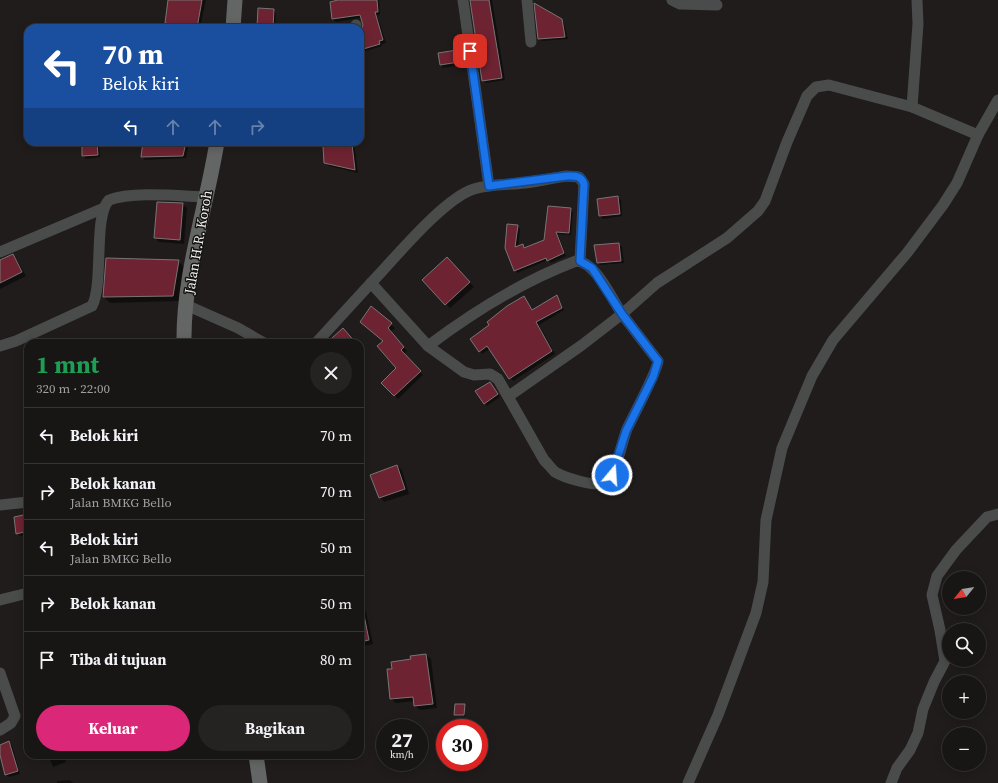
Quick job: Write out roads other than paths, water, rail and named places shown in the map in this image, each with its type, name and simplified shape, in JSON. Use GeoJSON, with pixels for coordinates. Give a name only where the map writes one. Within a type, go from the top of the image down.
{"type":"FeatureCollection","features":[{"type":"Feature","properties":{"kind":"main road"},"geometry":{"type":"LineString","coordinates":[[233,24],[235,0]]}},
{"type":"Feature","properties":{"kind":"main road","name":"Jalan H.R. Koroh"},"geometry":{"type":"LineString","coordinates":[[184,339],[186,305],[192,263],[216,146]]}},
{"type":"Feature","properties":{"kind":"main road"},"geometry":{"type":"LineString","coordinates":[[257,759],[260,783]]}},
{"type":"Feature","properties":{"kind":"street"},"geometry":{"type":"LineString","coordinates":[[463,0],[489,186]]}},
{"type":"Feature","properties":{"kind":"street"},"geometry":{"type":"LineString","coordinates":[[527,0],[531,42]]}},
{"type":"Feature","properties":{"kind":"street"},"geometry":{"type":"LineString","coordinates":[[672,0],[680,4],[717,5]]}},
{"type":"Feature","properties":{"kind":"street"},"geometry":{"type":"LineString","coordinates":[[912,107],[918,24],[917,0]]}},
{"type":"Feature","properties":{"kind":"street"},"geometry":{"type":"LineString","coordinates":[[509,396],[582,345],[622,314],[657,283],[727,238],[758,211],[766,201],[787,142],[807,96],[813,89],[824,84],[912,107],[978,135]]}},
{"type":"Feature","properties":{"kind":"street"},"geometry":{"type":"LineString","coordinates":[[688,783],[696,769],[742,654],[760,601],[766,556],[766,520],[782,448],[795,412],[812,376],[833,340],[907,253],[943,205],[957,183],[978,135],[998,100]]}},
{"type":"Feature","properties":{"kind":"street"},"geometry":{"type":"LineString","coordinates":[[320,339],[371,283],[453,200],[474,189],[567,176],[580,177],[584,184],[580,261]]}},
{"type":"Feature","properties":{"kind":"street"},"geometry":{"type":"LineString","coordinates":[[0,346],[16,341],[92,306],[96,294],[99,248],[104,208],[109,200],[121,197],[150,195],[205,196]]}},
{"type":"Feature","properties":{"kind":"street"},"geometry":{"type":"LineString","coordinates":[[0,252],[104,208]]}},
{"type":"Feature","properties":{"kind":"street"},"geometry":{"type":"LineString","coordinates":[[371,283],[428,346],[456,367],[474,374],[494,376],[498,379],[509,396],[531,438],[550,466],[556,472],[575,479],[595,484],[605,483],[612,475],[626,431],[658,363],[654,355],[622,314],[592,268],[580,261],[569,264],[527,283],[475,314],[428,346]]}},
{"type":"Feature","properties":{"kind":"street"},"geometry":{"type":"LineString","coordinates":[[186,305],[238,328],[257,339]]}},
{"type":"Feature","properties":{"kind":"street"},"geometry":{"type":"LineString","coordinates":[[0,505],[24,502]]}},
{"type":"Feature","properties":{"kind":"street"},"geometry":{"type":"LineString","coordinates":[[891,783],[897,768],[910,750],[918,733],[923,709],[934,682],[945,661],[932,595],[937,576],[956,550],[987,517],[998,514]]}},
{"type":"Feature","properties":{"kind":"street"},"geometry":{"type":"LineString","coordinates":[[0,600],[24,594]]}},
{"type":"Feature","properties":{"kind":"street"},"geometry":{"type":"LineString","coordinates":[[0,673],[15,716],[11,723],[0,730]]}}]}
